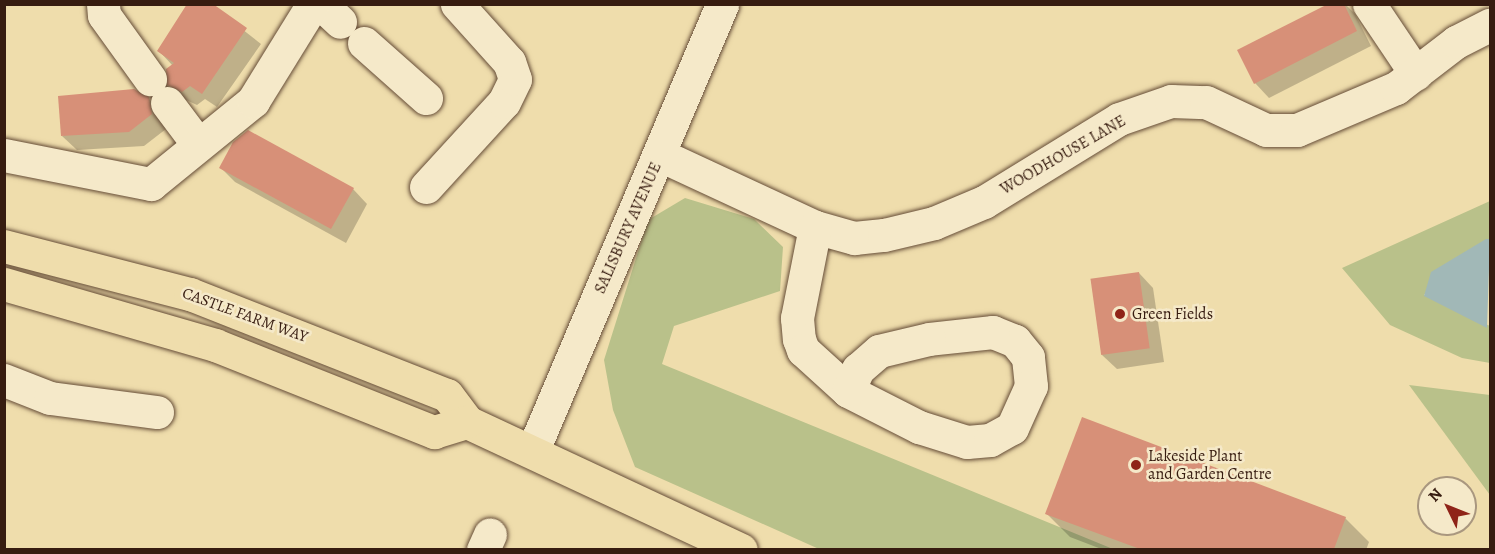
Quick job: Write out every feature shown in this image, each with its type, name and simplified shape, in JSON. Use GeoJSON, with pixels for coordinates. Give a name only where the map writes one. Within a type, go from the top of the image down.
{"type":"FeatureCollection","features":[{"type":"Feature","properties":{"kind":"main road","name":"CASTLE FARM WAY"},"geometry":{"type":"LineString","coordinates":[[4,246],[190,294],[318,342],[447,395],[467,422]]}},
{"type":"Feature","properties":{"kind":"main road"},"geometry":{"type":"LineString","coordinates":[[4,285],[215,345],[434,432],[467,422],[533,450],[741,549]]}},
{"type":"Feature","properties":{"kind":"street"},"geometry":{"type":"LineString","coordinates":[[103,4],[104,15],[197,143]]}},
{"type":"Feature","properties":{"kind":"street"},"geometry":{"type":"LineString","coordinates":[[4,155],[151,184],[197,143],[253,100],[313,4]]}},
{"type":"Feature","properties":{"kind":"street"},"geometry":{"type":"LineString","coordinates":[[426,187],[504,102],[515,79],[509,62],[457,4]]}},
{"type":"Feature","properties":{"kind":"street","name":"SALISBURY AVENUE"},"geometry":{"type":"LineString","coordinates":[[533,450],[660,155],[722,4]]}},
{"type":"Feature","properties":{"kind":"street"},"geometry":{"type":"LineString","coordinates":[[1370,4],[1416,74]]}},
{"type":"Feature","properties":{"kind":"street","name":"WOODHOUSE LANE"},"geometry":{"type":"LineString","coordinates":[[660,155],[815,227],[854,238],[934,223],[984,202],[1119,120],[1171,101],[1206,102],[1266,130],[1297,130],[1355,108],[1416,74],[1456,42],[1491,25]]}},
{"type":"Feature","properties":{"kind":"street"},"geometry":{"type":"LineString","coordinates":[[364,43],[426,98]]}},
{"type":"Feature","properties":{"kind":"street"},"geometry":{"type":"LineString","coordinates":[[815,227],[797,318],[799,339],[803,350],[848,391],[919,427],[967,442],[990,440],[1012,428],[1031,386],[1028,357],[1015,341],[993,332],[929,339],[879,351],[858,369],[848,391]]}},
{"type":"Feature","properties":{"kind":"street"},"geometry":{"type":"LineString","coordinates":[[4,380],[50,398],[157,412]]}},
{"type":"Feature","properties":{"kind":"green space"},"geometry":{"type":"Polygon","coordinates":[[[685,198],[754,219],[783,247],[780,291],[674,326],[662,364],[1113,549],[819,549],[635,467],[613,410],[604,360],[648,220],[685,198]]]}},
{"type":"Feature","properties":{"kind":"green space"},"geometry":{"type":"Polygon","coordinates":[[[1490,201],[1490,239],[1463,254],[1424,295],[1490,326],[1490,363],[1462,358],[1390,325],[1342,268],[1490,201]]]}},
{"type":"Feature","properties":{"kind":"green space"},"geometry":{"type":"Polygon","coordinates":[[[1409,385],[1490,395],[1490,495],[1409,385]]]}},
{"type":"Feature","properties":{"kind":"water"},"geometry":{"type":"Polygon","coordinates":[[[1486,239],[1490,239],[1487,328],[1424,296],[1431,272],[1486,239]]]}},
{"type":"Feature","properties":{"kind":"building"},"geometry":{"type":"Polygon","coordinates":[[[187,4],[213,4],[247,28],[202,94],[190,86],[182,92],[167,85],[166,69],[174,63],[157,51],[187,4]]]}},
{"type":"Feature","properties":{"kind":"building"},"geometry":{"type":"Polygon","coordinates":[[[1328,4],[1344,4],[1357,31],[1254,84],[1237,50],[1328,4]]]}},
{"type":"Feature","properties":{"kind":"building"},"geometry":{"type":"Polygon","coordinates":[[[134,89],[149,97],[152,114],[129,132],[61,136],[58,96],[134,89]]]}},
{"type":"Feature","properties":{"kind":"building"},"geometry":{"type":"Polygon","coordinates":[[[248,130],[354,188],[331,229],[219,168],[233,142],[248,130]]]}},
{"type":"Feature","properties":{"kind":"building","name":"Green Fields"},"geometry":{"type":"Polygon","coordinates":[[[1139,272],[1150,348],[1101,355],[1090,279],[1139,272]]]}},
{"type":"Feature","properties":{"kind":"building","name":"Lakeside Plant and Garden Centre"},"geometry":{"type":"Polygon","coordinates":[[[1082,417],[1346,517],[1334,549],[1140,549],[1045,514],[1082,417]]]}},
{"type":"Feature","properties":{"kind":"place","name":"Green Fields"},"geometry":{"type":"Point","coordinates":[1120,314]}},
{"type":"Feature","properties":{"kind":"place","name":"Lakeside Plant and Garden Centre"},"geometry":{"type":"Point","coordinates":[1136,465]}}]}
